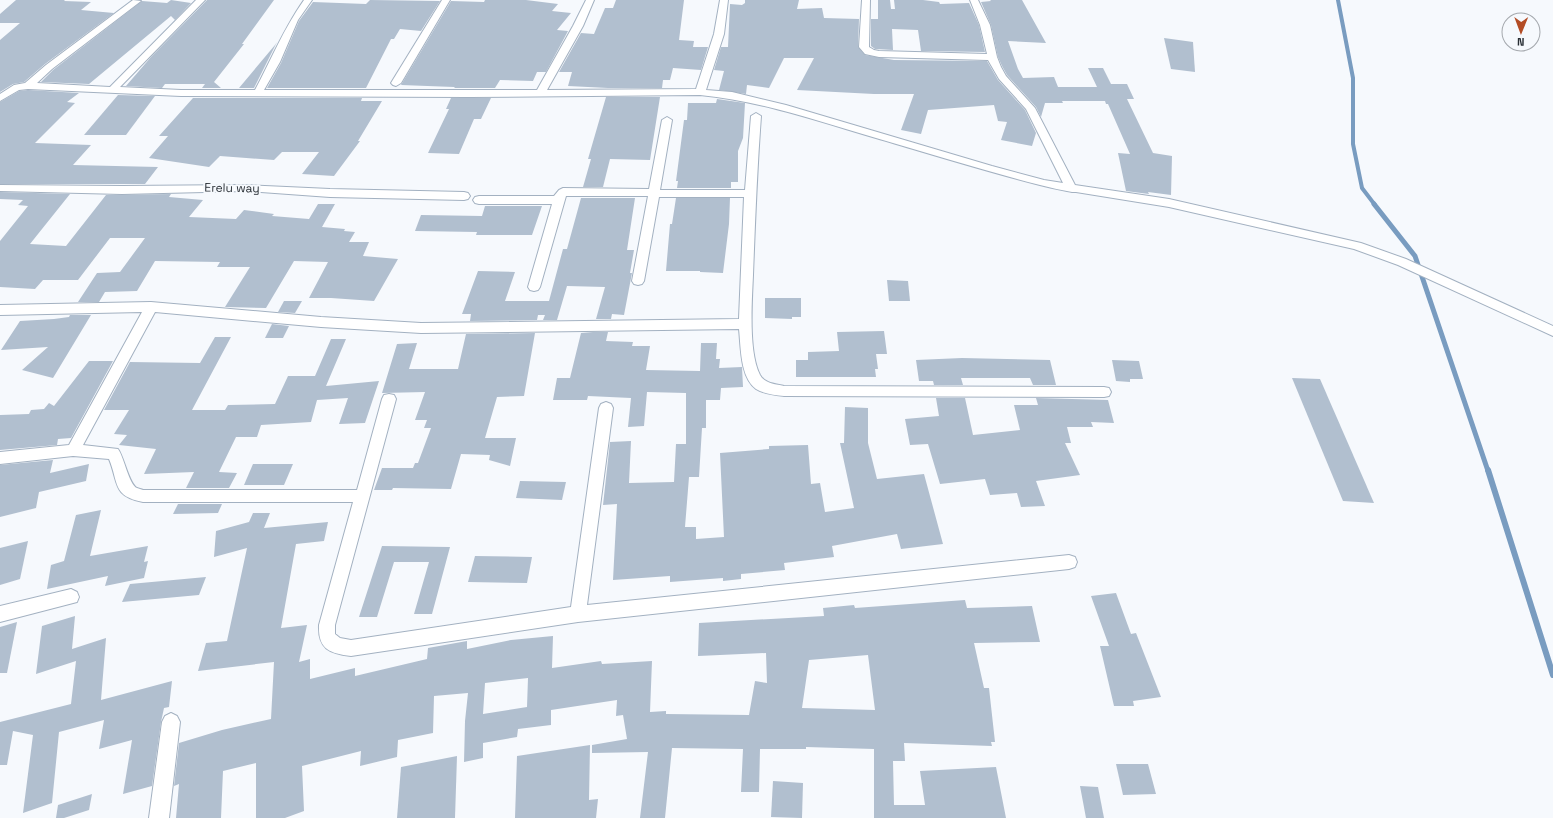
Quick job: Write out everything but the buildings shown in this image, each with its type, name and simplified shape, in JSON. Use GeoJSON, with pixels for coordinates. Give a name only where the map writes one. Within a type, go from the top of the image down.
{"type":"FeatureCollection","features":[{"type":"Feature","properties":{"kind":"street"},"geometry":{"type":"LineString","coordinates":[[112,90],[202,0]]}},
{"type":"Feature","properties":{"kind":"street"},"geometry":{"type":"LineString","coordinates":[[258,93],[275,62],[294,20],[308,0]]}},
{"type":"Feature","properties":{"kind":"street"},"geometry":{"type":"LineString","coordinates":[[396,83],[446,0]]}},
{"type":"Feature","properties":{"kind":"street"},"geometry":{"type":"LineString","coordinates":[[541,92],[578,26],[590,0]]}},
{"type":"Feature","properties":{"kind":"street"},"geometry":{"type":"LineString","coordinates":[[700,92],[720,34],[724,0]]}},
{"type":"Feature","properties":{"kind":"street"},"geometry":{"type":"LineString","coordinates":[[866,0],[864,47],[866,51],[879,54],[992,57]]}},
{"type":"Feature","properties":{"kind":"street"},"geometry":{"type":"LineString","coordinates":[[974,0],[985,25],[992,57],[1002,77],[1030,108],[1072,189]]}},
{"type":"Feature","properties":{"kind":"street"},"geometry":{"type":"LineString","coordinates":[[28,86],[49,67],[137,1]]}},
{"type":"Feature","properties":{"kind":"street"},"geometry":{"type":"LineString","coordinates":[[0,98],[17,87],[28,86],[112,90],[258,93],[700,92],[732,95],[782,106],[1010,175],[1072,189],[1169,203],[1374,251],[1402,262],[1553,331]]}},
{"type":"Feature","properties":{"kind":"street"},"geometry":{"type":"LineString","coordinates":[[756,116],[750,194],[745,324],[752,372],[757,382],[767,388],[784,391],[1104,392]]}},
{"type":"Feature","properties":{"kind":"street"},"geometry":{"type":"LineString","coordinates":[[638,281],[667,120]]}},
{"type":"Feature","properties":{"kind":"street","name":"Erelu way"},"geometry":{"type":"LineString","coordinates":[[0,188],[122,190],[238,188],[330,193],[464,196]]}},
{"type":"Feature","properties":{"kind":"street"},"geometry":{"type":"LineString","coordinates":[[534,287],[559,200],[563,192],[750,194]]}},
{"type":"Feature","properties":{"kind":"street"},"geometry":{"type":"LineString","coordinates":[[479,200],[559,200]]}},
{"type":"Feature","properties":{"kind":"street"},"geometry":{"type":"LineString","coordinates":[[0,310],[151,307],[205,310],[321,322],[421,328],[745,324]]}},
{"type":"Feature","properties":{"kind":"street"},"geometry":{"type":"LineString","coordinates":[[72,450],[151,307]]}},
{"type":"Feature","properties":{"kind":"street"},"geometry":{"type":"LineString","coordinates":[[389,399],[327,625],[327,637],[336,646],[351,648],[578,614],[1069,562]]}},
{"type":"Feature","properties":{"kind":"street"},"geometry":{"type":"LineString","coordinates":[[578,614],[606,408]]}},
{"type":"Feature","properties":{"kind":"street"},"geometry":{"type":"LineString","coordinates":[[0,458],[72,450],[113,453],[117,458],[127,489],[132,494],[143,496],[362,496]]}},
{"type":"Feature","properties":{"kind":"street"},"geometry":{"type":"LineString","coordinates":[[0,614],[71,597]]}},
{"type":"Feature","properties":{"kind":"street"},"geometry":{"type":"LineString","coordinates":[[159,818],[171,722]]}},
{"type":"Feature","properties":{"kind":"waterway"},"geometry":{"type":"LineString","coordinates":[[1338,0],[1353,78],[1353,144],[1362,188],[1375,205]]}},
{"type":"Feature","properties":{"kind":"waterway"},"geometry":{"type":"LineString","coordinates":[[1374,204],[1415,256],[1488,471]]}},
{"type":"Feature","properties":{"kind":"waterway"},"geometry":{"type":"LineString","coordinates":[[1488,470],[1553,675]]}}]}
